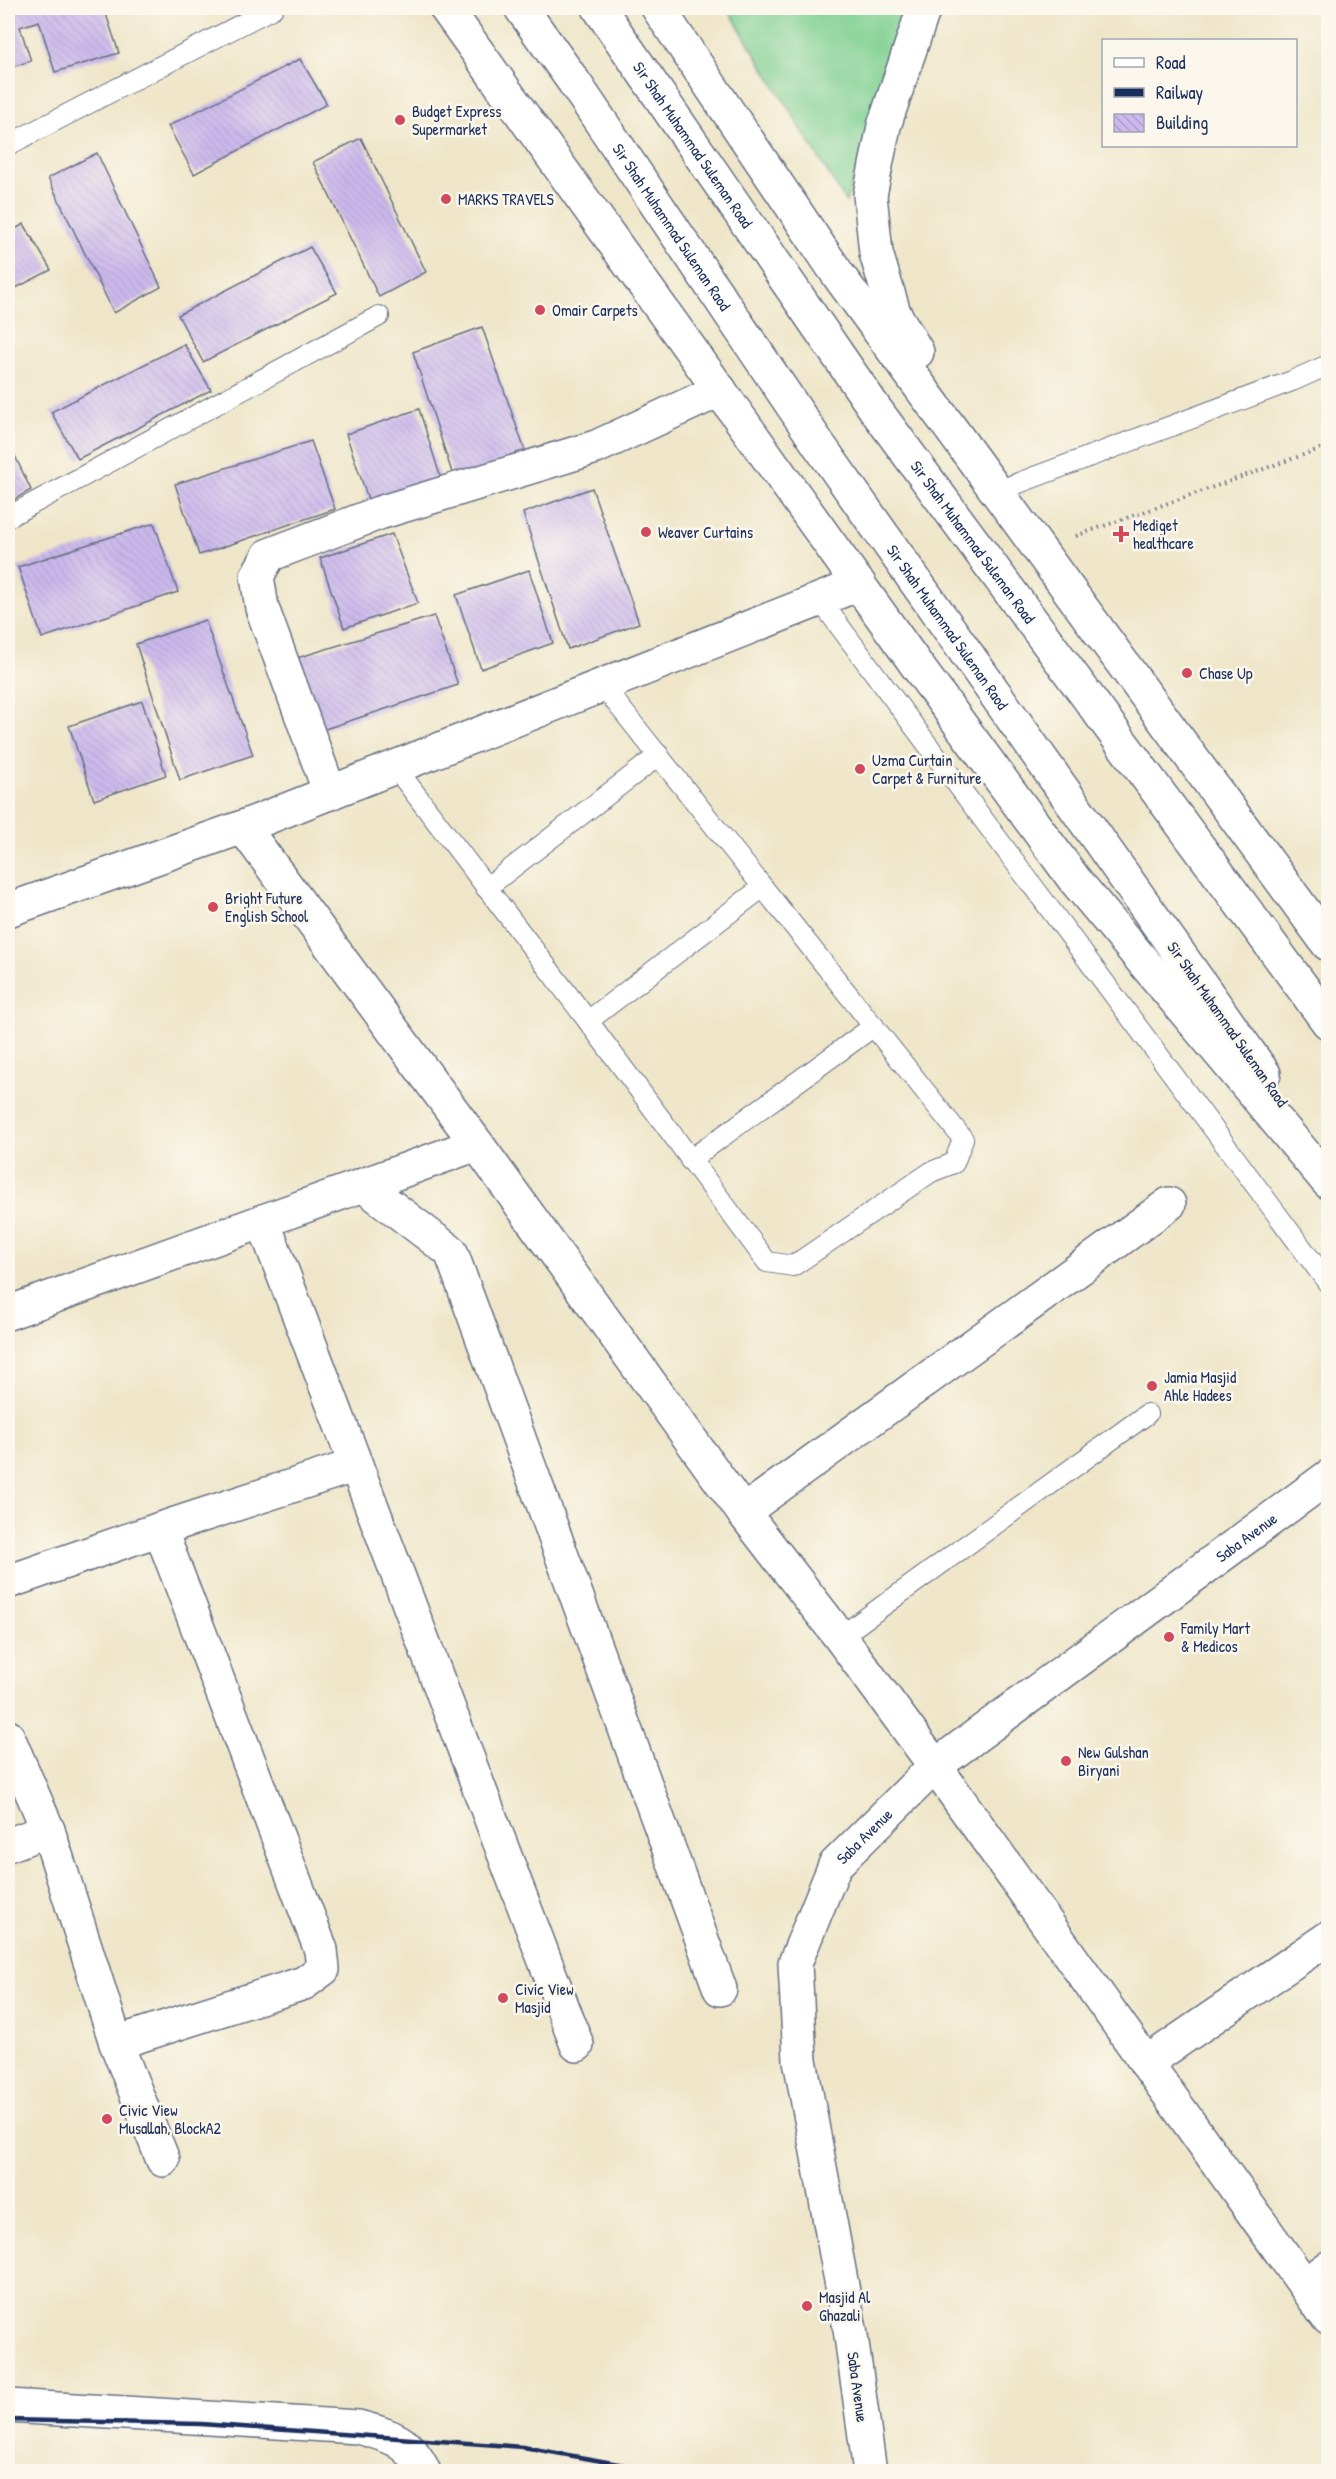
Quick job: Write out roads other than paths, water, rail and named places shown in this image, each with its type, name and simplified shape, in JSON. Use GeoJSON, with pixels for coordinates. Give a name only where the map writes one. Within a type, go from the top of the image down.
{"type":"FeatureCollection","features":[{"type":"Feature","properties":{"kind":"main road"},"geometry":{"type":"LineString","coordinates":[[446,8],[859,584],[1074,879],[1329,1182]]}},
{"type":"Feature","properties":{"kind":"main road","name":"Sir Shah Muhammad Suleman Raod"},"geometry":{"type":"LineString","coordinates":[[521,8],[574,82],[826,455],[1329,1166]]}},
{"type":"Feature","properties":{"kind":"main road","name":"Sir Shah Muhammad Suleman Road"},"geometry":{"type":"LineString","coordinates":[[599,8],[876,409],[1329,1022]]}},
{"type":"Feature","properties":{"kind":"main road"},"geometry":{"type":"LineString","coordinates":[[658,8],[839,276],[1329,944]]}},
{"type":"Feature","properties":{"kind":"main road"},"geometry":{"type":"LineString","coordinates":[[924,8],[884,126],[870,195],[876,253],[894,313],[996,491]]}},
{"type":"Feature","properties":{"kind":"main road"},"geometry":{"type":"LineString","coordinates":[[330,793],[262,608],[257,576],[269,555],[379,513],[596,447],[720,390]]}},
{"type":"Feature","properties":{"kind":"main road"},"geometry":{"type":"LineString","coordinates":[[8,910],[243,827],[859,584]]}},
{"type":"Feature","properties":{"kind":"main road"},"geometry":{"type":"LineString","coordinates":[[243,827],[477,1144],[743,1512],[840,1637],[1146,2063],[1317,2277],[1329,2318]]}},
{"type":"Feature","properties":{"kind":"main road"},"geometry":{"type":"LineString","coordinates":[[8,1313],[477,1144]]}},
{"type":"Feature","properties":{"kind":"main road"},"geometry":{"type":"LineString","coordinates":[[363,1185],[452,1252],[720,1989]]}},
{"type":"Feature","properties":{"kind":"main road"},"geometry":{"type":"LineString","coordinates":[[743,1512],[1169,1204]]}},
{"type":"Feature","properties":{"kind":"main road"},"geometry":{"type":"LineString","coordinates":[[263,1221],[577,2045]]}},
{"type":"Feature","properties":{"kind":"main road"},"geometry":{"type":"LineString","coordinates":[[8,1582],[160,1528],[356,1466]]}},
{"type":"Feature","properties":{"kind":"main road","name":"Saba Avenue"},"geometry":{"type":"LineString","coordinates":[[870,2472],[850,2329],[800,2060],[795,1963],[835,1865],[934,1766],[1329,1477]]}},
{"type":"Feature","properties":{"kind":"main road"},"geometry":{"type":"LineString","coordinates":[[116,2043],[304,1983],[324,1969],[321,1950],[160,1528]]}},
{"type":"Feature","properties":{"kind":"main road"},"geometry":{"type":"LineString","coordinates":[[8,1737],[48,1830],[116,2043],[163,2160]]}},
{"type":"Feature","properties":{"kind":"main road"},"geometry":{"type":"LineString","coordinates":[[8,1845],[48,1830]]}},
{"type":"Feature","properties":{"kind":"main road"},"geometry":{"type":"LineString","coordinates":[[1146,2063],[1329,1938]]}},
{"type":"Feature","properties":{"kind":"main road"},"geometry":{"type":"LineString","coordinates":[[8,2406],[358,2427],[393,2436],[417,2457],[423,2472]]}},
{"type":"Feature","properties":{"kind":"lane"},"geometry":{"type":"LineString","coordinates":[[8,145],[273,8]]}},
{"type":"Feature","properties":{"kind":"lane"},"geometry":{"type":"LineString","coordinates":[[8,517],[379,316]]}},
{"type":"Feature","properties":{"kind":"lane"},"geometry":{"type":"LineString","coordinates":[[996,491],[1292,381],[1329,365]]}},
{"type":"Feature","properties":{"kind":"lane"},"geometry":{"type":"LineString","coordinates":[[820,600],[1329,1283]]}},
{"type":"Feature","properties":{"kind":"lane"},"geometry":{"type":"LineString","coordinates":[[395,767],[767,1262],[793,1266],[932,1172],[954,1163],[963,1139],[603,686]]}},
{"type":"Feature","properties":{"kind":"lane"},"geometry":{"type":"LineString","coordinates":[[486,888],[659,756]]}},
{"type":"Feature","properties":{"kind":"lane"},"geometry":{"type":"LineString","coordinates":[[588,1021],[763,887]]}},
{"type":"Feature","properties":{"kind":"lane"},"geometry":{"type":"LineString","coordinates":[[690,1160],[874,1026]]}},
{"type":"Feature","properties":{"kind":"lane"},"geometry":{"type":"LineString","coordinates":[[840,1637],[1147,1414]]}},
{"type":"Feature","properties":{"kind":"railway"},"geometry":{"type":"LineString","coordinates":[[8,2420],[201,2424],[523,2447],[663,2472]]}},
{"type":"Feature","properties":{"kind":"place","name":"Budget Express Supermarket"},"geometry":{"type":"Point","coordinates":[400,120]}},
{"type":"Feature","properties":{"kind":"place","name":"MARKS TRAVELS"},"geometry":{"type":"Point","coordinates":[446,199]}},
{"type":"Feature","properties":{"kind":"place","name":"Omair Carpets"},"geometry":{"type":"Point","coordinates":[540,310]}},
{"type":"Feature","properties":{"kind":"place","name":"Weaver Curtains"},"geometry":{"type":"Point","coordinates":[646,532]}},
{"type":"Feature","properties":{"kind":"place","name":"Mediget healthcare"},"geometry":{"type":"Point","coordinates":[1121,534]}},
{"type":"Feature","properties":{"kind":"place","name":"Chase Up"},"geometry":{"type":"Point","coordinates":[1187,673]}},
{"type":"Feature","properties":{"kind":"place","name":"Uzma Curtain Carpet & Furniture"},"geometry":{"type":"Point","coordinates":[860,769]}},
{"type":"Feature","properties":{"kind":"place","name":"Bright Future English School"},"geometry":{"type":"Point","coordinates":[213,907]}},
{"type":"Feature","properties":{"kind":"place","name":"Jamia Masjid Ahle Hadees"},"geometry":{"type":"Point","coordinates":[1152,1386]}},
{"type":"Feature","properties":{"kind":"place","name":"Family Mart & Medicos"},"geometry":{"type":"Point","coordinates":[1169,1637]}},
{"type":"Feature","properties":{"kind":"place","name":"New Gulshan Biryani"},"geometry":{"type":"Point","coordinates":[1066,1761]}},
{"type":"Feature","properties":{"kind":"place","name":"Civic View Masjid"},"geometry":{"type":"Point","coordinates":[503,1998]}},
{"type":"Feature","properties":{"kind":"place","name":"Civic View Musallah, BlockA2"},"geometry":{"type":"Point","coordinates":[107,2119]}},
{"type":"Feature","properties":{"kind":"place","name":"Masjid Al Ghazali"},"geometry":{"type":"Point","coordinates":[807,2306]}}]}
